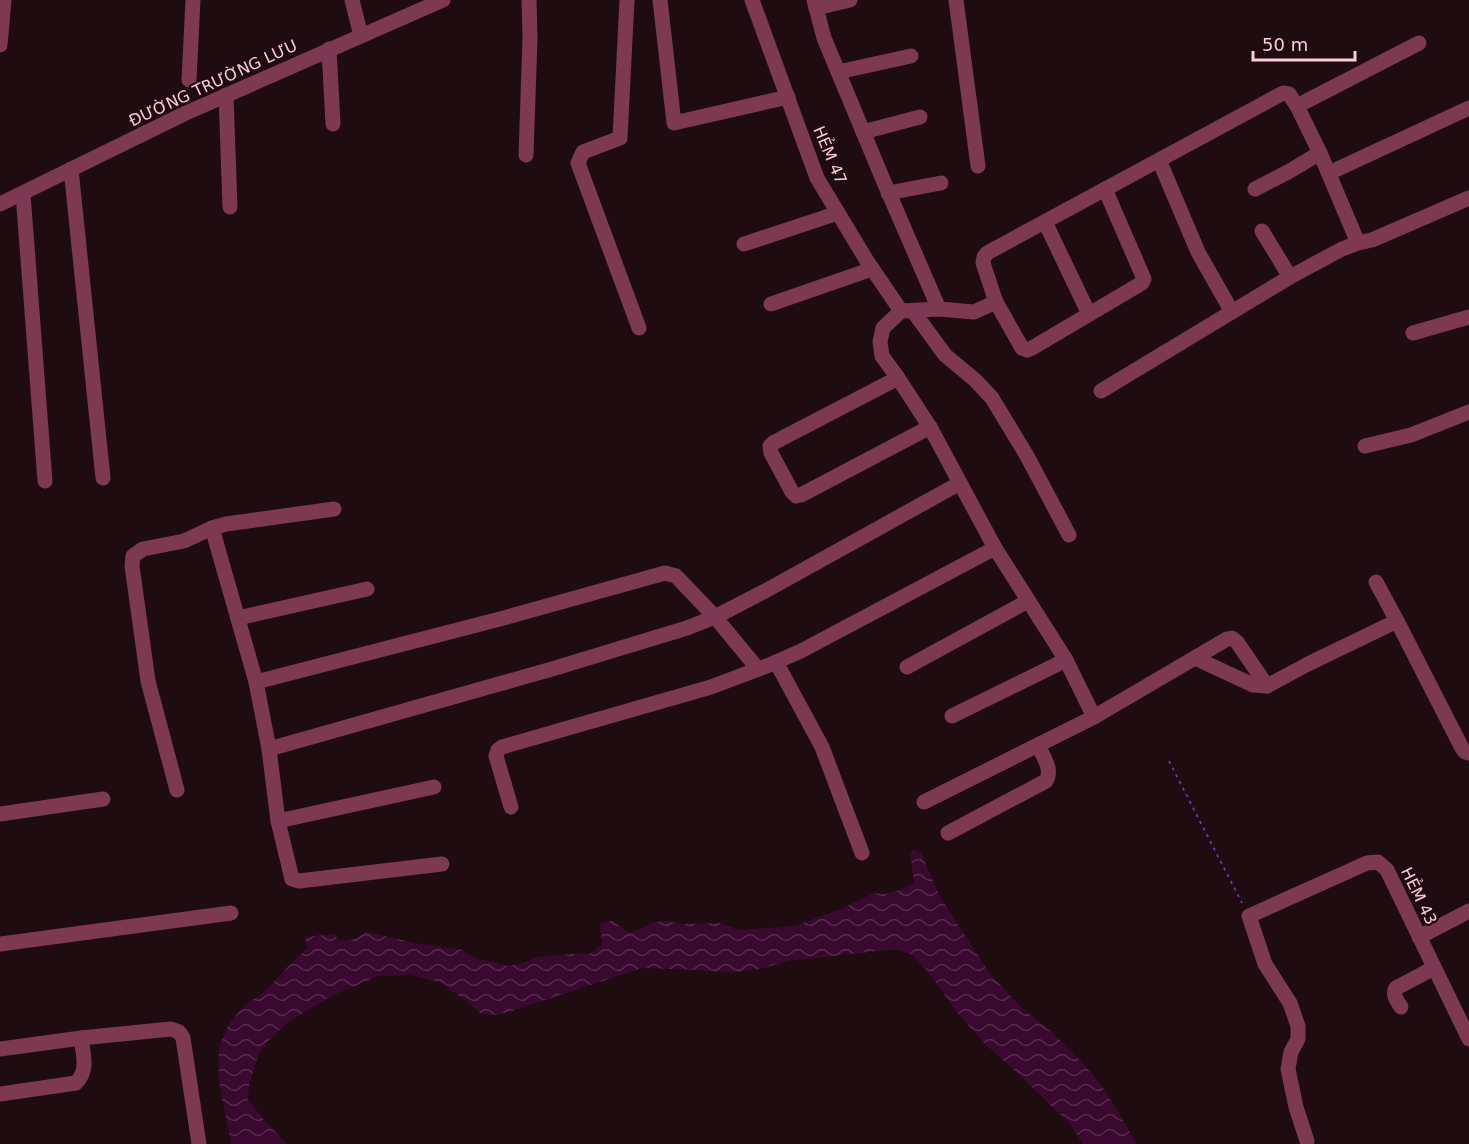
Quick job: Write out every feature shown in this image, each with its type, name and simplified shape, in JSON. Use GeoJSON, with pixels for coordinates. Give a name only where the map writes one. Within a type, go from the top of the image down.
{"type":"FeatureCollection","features":[{"type":"Feature","properties":{"kind":"street"},"geometry":{"type":"LineString","coordinates":[[0,45],[4,0]]}},
{"type":"Feature","properties":{"kind":"street"},"geometry":{"type":"LineString","coordinates":[[189,80],[193,0]]}},
{"type":"Feature","properties":{"kind":"street"},"geometry":{"type":"LineString","coordinates":[[352,0],[360,36]]}},
{"type":"Feature","properties":{"kind":"street","name":"ĐƯỜNG TRƯỜNG LƯU"},"geometry":{"type":"LineString","coordinates":[[0,204],[186,113],[443,0]]}},
{"type":"Feature","properties":{"kind":"street"},"geometry":{"type":"LineString","coordinates":[[526,155],[529,0]]}},
{"type":"Feature","properties":{"kind":"street"},"geometry":{"type":"LineString","coordinates":[[627,0],[621,138],[583,152],[578,163],[639,328]]}},
{"type":"Feature","properties":{"kind":"street"},"geometry":{"type":"LineString","coordinates":[[660,0],[674,123],[788,97]]}},
{"type":"Feature","properties":{"kind":"street","name":"HẺM 47"},"geometry":{"type":"LineString","coordinates":[[752,0],[817,178],[872,269],[945,355],[975,380],[992,398],[1028,456],[1069,535]]}},
{"type":"Feature","properties":{"kind":"street"},"geometry":{"type":"LineString","coordinates":[[850,0],[815,4],[824,38],[939,309]]}},
{"type":"Feature","properties":{"kind":"street"},"geometry":{"type":"LineString","coordinates":[[956,0],[978,166]]}},
{"type":"Feature","properties":{"kind":"street"},"geometry":{"type":"LineString","coordinates":[[1297,106],[1419,43]]}},
{"type":"Feature","properties":{"kind":"street"},"geometry":{"type":"LineString","coordinates":[[329,49],[333,124]]}},
{"type":"Feature","properties":{"kind":"street"},"geometry":{"type":"LineString","coordinates":[[838,72],[911,56]]}},
{"type":"Feature","properties":{"kind":"street"},"geometry":{"type":"LineString","coordinates":[[1105,189],[1144,279],[1142,283],[1032,348],[1027,350],[1022,348],[996,302],[983,263],[987,253],[1045,222],[1105,189],[1283,93],[1288,94],[1297,106],[1329,172],[1358,243]]}},
{"type":"Feature","properties":{"kind":"street"},"geometry":{"type":"LineString","coordinates":[[226,95],[230,207]]}},
{"type":"Feature","properties":{"kind":"street"},"geometry":{"type":"LineString","coordinates":[[1329,172],[1469,108]]}},
{"type":"Feature","properties":{"kind":"street"},"geometry":{"type":"LineString","coordinates":[[863,132],[920,117]]}},
{"type":"Feature","properties":{"kind":"street"},"geometry":{"type":"LineString","coordinates":[[1255,189],[1320,153]]}},
{"type":"Feature","properties":{"kind":"street"},"geometry":{"type":"LineString","coordinates":[[1159,160],[1198,252],[1232,312]]}},
{"type":"Feature","properties":{"kind":"street"},"geometry":{"type":"LineString","coordinates":[[70,169],[103,478]]}},
{"type":"Feature","properties":{"kind":"street"},"geometry":{"type":"LineString","coordinates":[[888,193],[940,183]]}},
{"type":"Feature","properties":{"kind":"street"},"geometry":{"type":"LineString","coordinates":[[23,194],[45,481]]}},
{"type":"Feature","properties":{"kind":"street"},"geometry":{"type":"LineString","coordinates":[[1101,391],[1290,277],[1342,249],[1372,240],[1469,198]]}},
{"type":"Feature","properties":{"kind":"street"},"geometry":{"type":"LineString","coordinates":[[744,244],[838,213]]}},
{"type":"Feature","properties":{"kind":"street"},"geometry":{"type":"LineString","coordinates":[[1045,222],[1089,314]]}},
{"type":"Feature","properties":{"kind":"street"},"geometry":{"type":"LineString","coordinates":[[1262,231],[1290,277]]}},
{"type":"Feature","properties":{"kind":"street"},"geometry":{"type":"LineString","coordinates":[[771,304],[872,269]]}},
{"type":"Feature","properties":{"kind":"street"},"geometry":{"type":"LineString","coordinates":[[996,302],[974,312],[939,309],[907,311],[883,328],[880,342],[882,356],[930,427],[996,548],[1066,660],[1094,717]]}},
{"type":"Feature","properties":{"kind":"street"},"geometry":{"type":"LineString","coordinates":[[1413,333],[1469,317]]}},
{"type":"Feature","properties":{"kind":"street"},"geometry":{"type":"LineString","coordinates":[[898,378],[773,442],[770,447],[771,453],[792,492],[801,495],[930,427]]}},
{"type":"Feature","properties":{"kind":"street"},"geometry":{"type":"LineString","coordinates":[[1365,446],[1411,435],[1469,412]]}},
{"type":"Feature","properties":{"kind":"street"},"geometry":{"type":"LineString","coordinates":[[269,749],[552,669],[687,628],[715,617],[767,590],[960,483]]}},
{"type":"Feature","properties":{"kind":"street"},"geometry":{"type":"LineString","coordinates":[[177,790],[148,681],[132,566],[133,555],[143,549],[184,541],[226,524],[334,509]]}},
{"type":"Feature","properties":{"kind":"street"},"geometry":{"type":"LineString","coordinates":[[212,528],[256,682],[269,749],[278,821],[292,879],[299,881],[442,864]]}},
{"type":"Feature","properties":{"kind":"street"},"geometry":{"type":"LineString","coordinates":[[511,807],[496,756],[501,747],[711,687],[779,661],[996,548]]}},
{"type":"Feature","properties":{"kind":"street"},"geometry":{"type":"LineString","coordinates":[[256,682],[500,620],[665,573],[676,576],[715,617],[758,669]]}},
{"type":"Feature","properties":{"kind":"street"},"geometry":{"type":"LineString","coordinates":[[1376,582],[1462,748],[1469,753]]}},
{"type":"Feature","properties":{"kind":"street"},"geometry":{"type":"LineString","coordinates":[[238,618],[367,590]]}},
{"type":"Feature","properties":{"kind":"street"},"geometry":{"type":"LineString","coordinates":[[906,667],[1028,601]]}},
{"type":"Feature","properties":{"kind":"street"},"geometry":{"type":"LineString","coordinates":[[1195,657],[1253,685],[1267,686],[1397,621]]}},
{"type":"Feature","properties":{"kind":"street"},"geometry":{"type":"LineString","coordinates":[[924,802],[1094,717],[1227,639],[1232,638],[1237,642],[1267,686]]}},
{"type":"Feature","properties":{"kind":"street"},"geometry":{"type":"LineString","coordinates":[[952,716],[1066,660]]}},
{"type":"Feature","properties":{"kind":"street"},"geometry":{"type":"LineString","coordinates":[[779,661],[822,747],[862,853]]}},
{"type":"Feature","properties":{"kind":"street"},"geometry":{"type":"LineString","coordinates":[[948,833],[1046,781],[1049,770],[1038,745]]}},
{"type":"Feature","properties":{"kind":"street"},"geometry":{"type":"LineString","coordinates":[[278,821],[434,787]]}},
{"type":"Feature","properties":{"kind":"street"},"geometry":{"type":"LineString","coordinates":[[0,814],[103,799]]}},
{"type":"Feature","properties":{"kind":"street","name":"HẺM 43"},"geometry":{"type":"LineString","coordinates":[[1251,915],[1368,863],[1378,862],[1387,870],[1469,1038]]}},
{"type":"Feature","properties":{"kind":"street"},"geometry":{"type":"LineString","coordinates":[[1419,937],[1469,911]]}},
{"type":"Feature","properties":{"kind":"street"},"geometry":{"type":"LineString","coordinates":[[0,944],[231,913]]}},
{"type":"Feature","properties":{"kind":"street"},"geometry":{"type":"LineString","coordinates":[[1251,915],[1265,964],[1290,1003],[1298,1026],[1298,1039],[1291,1052],[1288,1069],[1296,1107],[1307,1141]]}},
{"type":"Feature","properties":{"kind":"street"},"geometry":{"type":"LineString","coordinates":[[1401,1007],[1394,996],[1396,988],[1434,968]]}},
{"type":"Feature","properties":{"kind":"street"},"geometry":{"type":"LineString","coordinates":[[0,1049],[171,1029],[179,1032],[183,1038],[199,1144]]}},
{"type":"Feature","properties":{"kind":"street"},"geometry":{"type":"LineString","coordinates":[[0,1094],[76,1083],[83,1077],[85,1068],[81,1038]]}},
{"type":"Feature","properties":{"kind":"path"},"geometry":{"type":"LineString","coordinates":[[1169,761],[1251,915]]}},
{"type":"Feature","properties":{"kind":"water"},"geometry":{"type":"Polygon","coordinates":[[[915,850],[921,853],[940,897],[990,974],[1022,1008],[1052,1032],[1083,1063],[1104,1089],[1137,1144],[1083,1144],[1070,1124],[985,1044],[960,1016],[925,968],[912,955],[896,949],[788,961],[760,969],[733,973],[642,968],[495,1015],[481,1014],[439,982],[410,975],[379,976],[333,995],[288,1022],[269,1040],[259,1054],[249,1085],[248,1100],[287,1144],[231,1144],[218,1069],[222,1040],[228,1026],[241,1010],[264,992],[307,949],[305,937],[335,934],[338,940],[346,941],[366,932],[415,943],[463,950],[468,955],[479,959],[509,966],[537,957],[589,954],[602,945],[600,924],[609,921],[613,921],[626,931],[634,932],[654,922],[669,921],[682,924],[719,923],[741,930],[795,926],[841,909],[874,893],[886,894],[905,888],[914,882],[910,851],[915,850]]]}}]}
